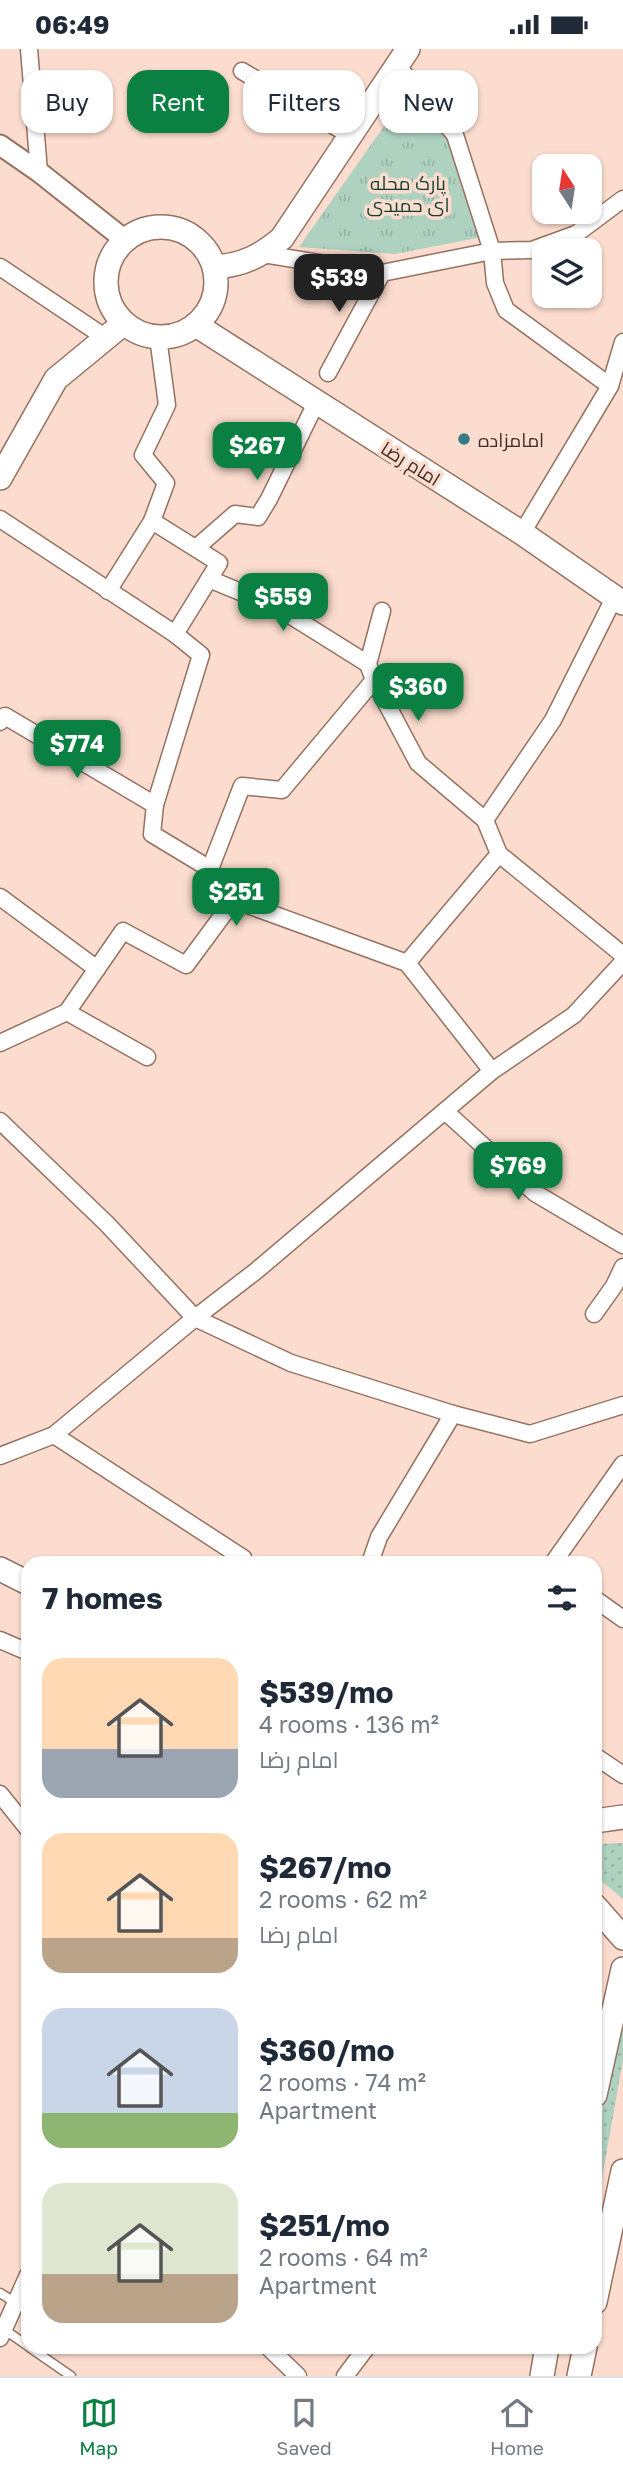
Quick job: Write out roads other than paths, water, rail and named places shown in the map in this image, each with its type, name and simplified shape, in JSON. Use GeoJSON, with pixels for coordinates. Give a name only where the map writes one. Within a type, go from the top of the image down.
{"type":"FeatureCollection","features":[{"type":"Feature","properties":{"kind":"main road"},"geometry":{"type":"LineString","coordinates":[[215,267],[236,265],[263,254],[282,238],[402,57]]}},
{"type":"Feature","properties":{"kind":"main road"},"geometry":{"type":"LineString","coordinates":[[165,226],[184,230],[199,241],[211,255],[215,267],[217,280],[213,301],[205,316],[182,333],[158,337],[135,331],[124,323],[107,298],[108,265],[116,249],[130,236],[146,228],[165,226]]}},
{"type":"Feature","properties":{"kind":"main road"},"geometry":{"type":"LineString","coordinates":[[0,478],[56,379],[124,323]]}},
{"type":"Feature","properties":{"kind":"main road","name":"امام رضا"},"geometry":{"type":"LineString","coordinates":[[196,325],[522,533],[618,601]]}},
{"type":"Feature","properties":{"kind":"main road"},"geometry":{"type":"LineString","coordinates":[[0,1569],[21,1580]]}},
{"type":"Feature","properties":{"kind":"main road"},"geometry":{"type":"LineString","coordinates":[[602,1820],[623,1817]]}},
{"type":"Feature","properties":{"kind":"main road"},"geometry":{"type":"LineString","coordinates":[[602,1914],[623,1938]]}},
{"type":"Feature","properties":{"kind":"main road"},"geometry":{"type":"LineString","coordinates":[[602,2064],[623,1969]]}},
{"type":"Feature","properties":{"kind":"main road"},"geometry":{"type":"LineString","coordinates":[[602,2269],[623,2171]]}},
{"type":"Feature","properties":{"kind":"main road"},"geometry":{"type":"LineString","coordinates":[[542,2376],[546,2354]]}},
{"type":"Feature","properties":{"kind":"main road"},"geometry":{"type":"LineString","coordinates":[[579,2376],[584,2354]]}},
{"type":"Feature","properties":{"kind":"street"},"geometry":{"type":"LineString","coordinates":[[29,49],[39,172]]}},
{"type":"Feature","properties":{"kind":"street"},"geometry":{"type":"LineString","coordinates":[[402,57],[455,135],[492,251],[495,283],[506,310],[616,390]]}},
{"type":"Feature","properties":{"kind":"street"},"geometry":{"type":"LineString","coordinates":[[242,71],[351,136]]}},
{"type":"Feature","properties":{"kind":"street"},"geometry":{"type":"LineString","coordinates":[[0,145],[39,172],[125,240]]}},
{"type":"Feature","properties":{"kind":"street"},"geometry":{"type":"LineString","coordinates":[[263,254],[382,273],[492,251],[532,250],[576,234],[623,199]]}},
{"type":"Feature","properties":{"kind":"street"},"geometry":{"type":"LineString","coordinates":[[0,267],[106,338]]}},
{"type":"Feature","properties":{"kind":"street"},"geometry":{"type":"LineString","coordinates":[[328,373],[382,273]]}},
{"type":"Feature","properties":{"kind":"street"},"geometry":{"type":"LineString","coordinates":[[108,591],[152,521],[166,483],[143,455],[167,405],[158,337]]}},
{"type":"Feature","properties":{"kind":"street"},"geometry":{"type":"LineString","coordinates":[[616,390],[623,342]]}},
{"type":"Feature","properties":{"kind":"street"},"geometry":{"type":"LineString","coordinates":[[522,533],[616,390],[623,371]]}},
{"type":"Feature","properties":{"kind":"street"},"geometry":{"type":"LineString","coordinates":[[196,548],[235,514],[258,517],[270,499],[316,403]]}},
{"type":"Feature","properties":{"kind":"street"},"geometry":{"type":"LineString","coordinates":[[0,519],[175,634],[201,655],[155,805],[152,834],[210,869],[234,900],[407,963],[492,1071]]}},
{"type":"Feature","properties":{"kind":"street"},"geometry":{"type":"LineString","coordinates":[[152,521],[219,563],[175,634]]}},
{"type":"Feature","properties":{"kind":"street"},"geometry":{"type":"LineString","coordinates":[[209,579],[277,607],[368,664]]}},
{"type":"Feature","properties":{"kind":"street"},"geometry":{"type":"LineString","coordinates":[[485,820],[553,720],[618,601]]}},
{"type":"Feature","properties":{"kind":"street"},"geometry":{"type":"LineString","coordinates":[[382,611],[368,664],[418,764],[485,820],[499,855],[623,955]]}},
{"type":"Feature","properties":{"kind":"street"},"geometry":{"type":"LineString","coordinates":[[210,869],[243,786],[282,790],[374,680]]}},
{"type":"Feature","properties":{"kind":"street"},"geometry":{"type":"LineString","coordinates":[[0,722],[5,716],[155,805]]}},
{"type":"Feature","properties":{"kind":"street"},"geometry":{"type":"LineString","coordinates":[[407,963],[499,855]]}},
{"type":"Feature","properties":{"kind":"street"},"geometry":{"type":"LineString","coordinates":[[0,897],[97,969]]}},
{"type":"Feature","properties":{"kind":"street"},"geometry":{"type":"LineString","coordinates":[[0,1043],[67,1013],[123,931],[186,965],[234,900]]}},
{"type":"Feature","properties":{"kind":"street"},"geometry":{"type":"LineString","coordinates":[[0,1456],[54,1435],[256,1271],[492,1071],[574,1015],[623,962]]}},
{"type":"Feature","properties":{"kind":"street"},"geometry":{"type":"LineString","coordinates":[[67,1013],[148,1057]]}},
{"type":"Feature","properties":{"kind":"street"},"geometry":{"type":"LineString","coordinates":[[446,1112],[535,1193],[623,1245]]}},
{"type":"Feature","properties":{"kind":"street"},"geometry":{"type":"LineString","coordinates":[[0,1121],[107,1224],[195,1318],[291,1363],[453,1414],[530,1434],[623,1405]]}},
{"type":"Feature","properties":{"kind":"street"},"geometry":{"type":"LineString","coordinates":[[594,1314],[614,1286],[623,1267]]}},
{"type":"Feature","properties":{"kind":"street"},"geometry":{"type":"LineString","coordinates":[[372,1556],[379,1537],[453,1414]]}},
{"type":"Feature","properties":{"kind":"street"},"geometry":{"type":"LineString","coordinates":[[54,1435],[240,1556]]}},
{"type":"Feature","properties":{"kind":"street"},"geometry":{"type":"LineString","coordinates":[[558,1556],[623,1464]]}},
{"type":"Feature","properties":{"kind":"street"},"geometry":{"type":"LineString","coordinates":[[602,1604],[623,1619]]}},
{"type":"Feature","properties":{"kind":"street"},"geometry":{"type":"LineString","coordinates":[[0,1640],[21,1649]]}},
{"type":"Feature","properties":{"kind":"street"},"geometry":{"type":"LineString","coordinates":[[602,1761],[623,1775]]}},
{"type":"Feature","properties":{"kind":"street"},"geometry":{"type":"LineString","coordinates":[[0,1794],[21,1820]]}},
{"type":"Feature","properties":{"kind":"street"},"geometry":{"type":"LineString","coordinates":[[2,2334],[21,2291]]}},
{"type":"Feature","properties":{"kind":"street"},"geometry":{"type":"LineString","coordinates":[[275,2354],[298,2376]]}},
{"type":"Feature","properties":{"kind":"street"},"geometry":{"type":"LineString","coordinates":[[345,2376],[362,2354]]}},
{"type":"Feature","properties":{"kind":"lane"},"geometry":{"type":"LineString","coordinates":[[0,2293],[16,2303]]}},
{"type":"Feature","properties":{"kind":"lane"},"geometry":{"type":"LineString","coordinates":[[2,2334],[21,2344]]}},
{"type":"Feature","properties":{"kind":"lane"},"geometry":{"type":"LineString","coordinates":[[38,2354],[71,2376]]}},
{"type":"Feature","properties":{"kind":"place","name":"امامزاده"},"geometry":{"type":"Point","coordinates":[464,439]}},
{"type":"Feature","properties":{"kind":"park label","name":"پارک محله ای حمیدی"},"geometry":{"type":"Point","coordinates":[408,193]}}]}
